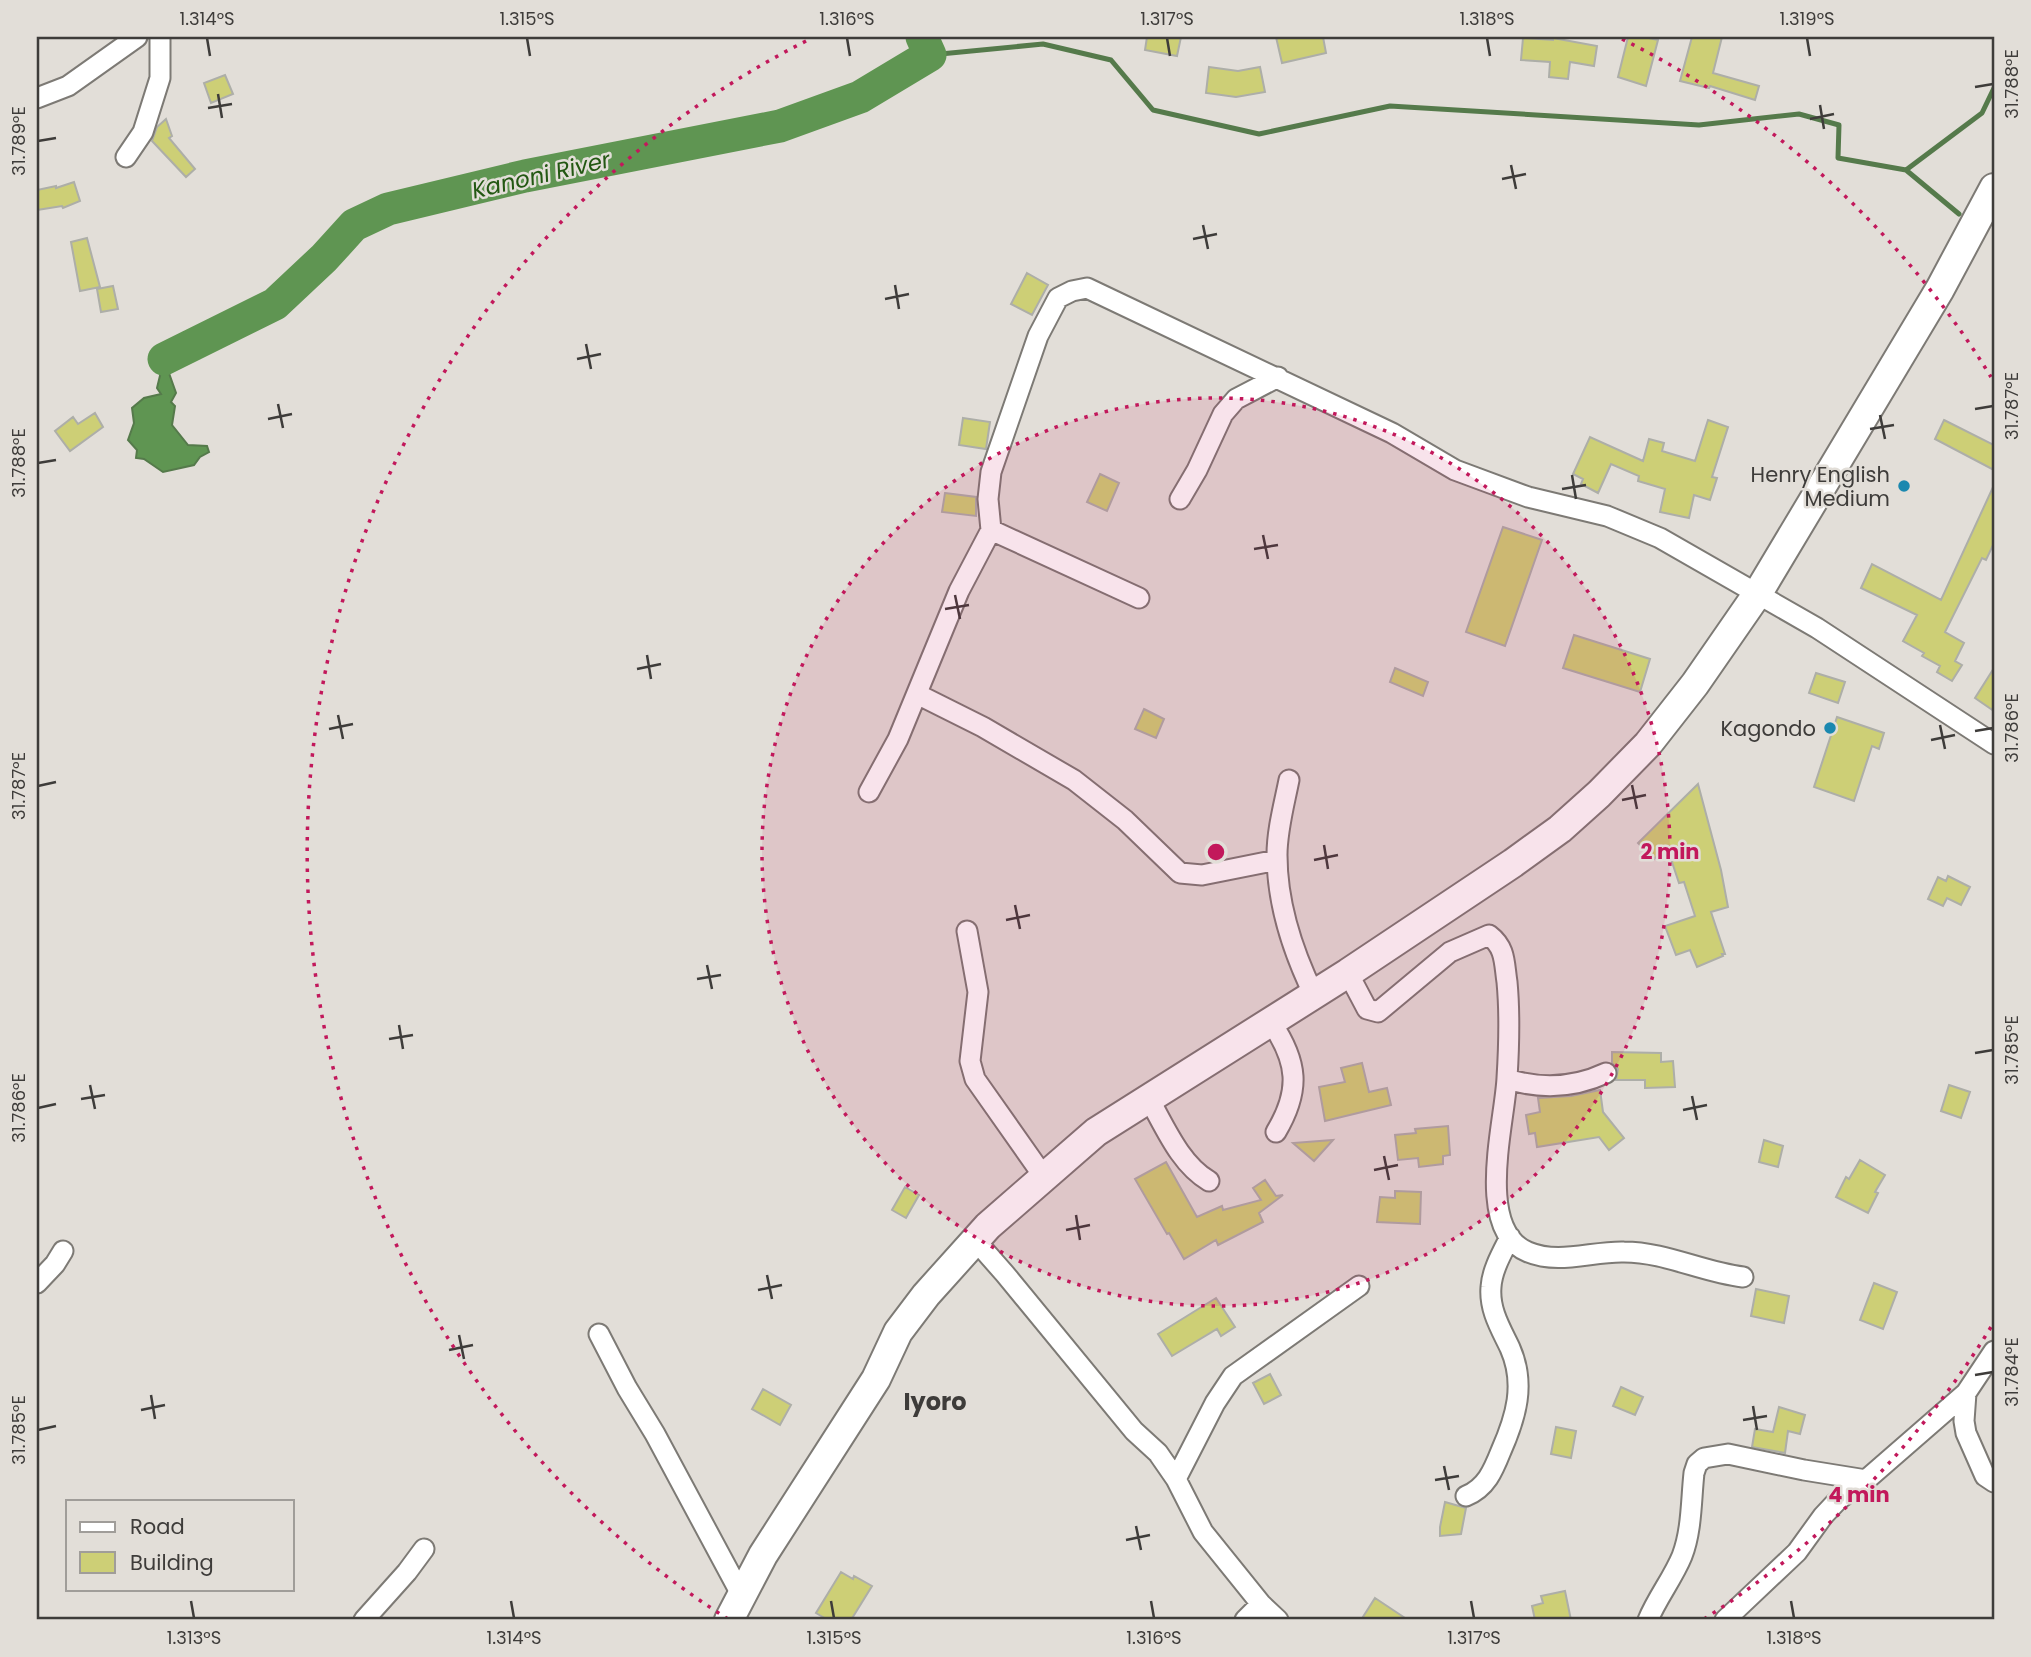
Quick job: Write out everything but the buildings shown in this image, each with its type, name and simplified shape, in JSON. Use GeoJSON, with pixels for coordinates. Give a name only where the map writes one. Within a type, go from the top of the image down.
{"type":"FeatureCollection","features":[{"type":"Feature","properties":{"kind":"highway"},"geometry":{"type":"LineString","coordinates":[[729,1620],[763,1555],[876,1379],[898,1332],[926,1295],[988,1226],[1096,1132],[1348,974],[1560,829],[1600,794],[1647,744],[1695,684],[1758,593],[1940,289],[1994,188]]}},
{"type":"Feature","properties":{"kind":"street"},"geometry":{"type":"LineString","coordinates":[[37,98],[68,86],[137,37]]}},
{"type":"Feature","properties":{"kind":"street"},"geometry":{"type":"LineString","coordinates":[[126,157],[142,132],[160,78],[159,37]]}},
{"type":"Feature","properties":{"kind":"street"},"geometry":{"type":"LineString","coordinates":[[869,792],[898,739],[959,592],[991,530],[988,499],[991,472],[1038,335],[1058,298],[1072,290],[1087,288],[1392,433],[1455,470],[1528,497],[1607,516],[1660,538],[1817,628],[1994,744]]}},
{"type":"Feature","properties":{"kind":"street"},"geometry":{"type":"LineString","coordinates":[[1180,499],[1223,414],[1236,399],[1278,377]]}},
{"type":"Feature","properties":{"kind":"street"},"geometry":{"type":"LineString","coordinates":[[991,530],[1139,598]]}},
{"type":"Feature","properties":{"kind":"street"},"geometry":{"type":"LineString","coordinates":[[917,694],[983,727],[1074,780],[1125,820],[1180,873],[1202,875],[1277,860]]}},
{"type":"Feature","properties":{"kind":"street"},"geometry":{"type":"LineString","coordinates":[[1289,780],[1280,818],[1277,860],[1279,890],[1300,968],[1314,995]]}},
{"type":"Feature","properties":{"kind":"street"},"geometry":{"type":"LineString","coordinates":[[967,931],[978,992],[971,1053],[975,1079],[1044,1177]]}},
{"type":"Feature","properties":{"kind":"street"},"geometry":{"type":"LineString","coordinates":[[1348,974],[1367,1009],[1378,1012],[1450,952],[1489,935],[1497,941],[1504,952],[1509,1001],[1507,1079],[1496,1169],[1496,1200],[1510,1237],[1527,1252],[1555,1258],[1620,1252],[1653,1253],[1692,1267],[1743,1277]]}},
{"type":"Feature","properties":{"kind":"street"},"geometry":{"type":"LineString","coordinates":[[1271,1022],[1288,1051],[1294,1088],[1288,1112],[1276,1132]]}},
{"type":"Feature","properties":{"kind":"street"},"geometry":{"type":"LineString","coordinates":[[1507,1079],[1526,1085],[1548,1087],[1593,1079],[1606,1073]]}},
{"type":"Feature","properties":{"kind":"street"},"geometry":{"type":"LineString","coordinates":[[1149,1099],[1182,1157],[1197,1174],[1209,1181]]}},
{"type":"Feature","properties":{"kind":"street"},"geometry":{"type":"LineString","coordinates":[[1466,1496],[1478,1491],[1492,1472],[1512,1425],[1519,1396],[1519,1383],[1511,1350],[1496,1321],[1491,1286],[1510,1237]]}},
{"type":"Feature","properties":{"kind":"street"},"geometry":{"type":"LineString","coordinates":[[976,1241],[1134,1431],[1158,1453],[1176,1479],[1203,1532],[1261,1604],[1278,1620]]}},
{"type":"Feature","properties":{"kind":"street"},"geometry":{"type":"LineString","coordinates":[[37,1283],[63,1251]]}},
{"type":"Feature","properties":{"kind":"street"},"geometry":{"type":"LineString","coordinates":[[1176,1479],[1215,1403],[1233,1376],[1359,1286]]}},
{"type":"Feature","properties":{"kind":"street"},"geometry":{"type":"LineString","coordinates":[[600,1334],[742,1596]]}},
{"type":"Feature","properties":{"kind":"street"},"geometry":{"type":"LineString","coordinates":[[1724,1620],[1797,1552],[1838,1500],[1866,1480],[1966,1393],[1994,1351]]}},
{"type":"Feature","properties":{"kind":"street"},"geometry":{"type":"LineString","coordinates":[[1966,1393],[1966,1433],[1985,1476],[1994,1482]]}},
{"type":"Feature","properties":{"kind":"street"},"geometry":{"type":"LineString","coordinates":[[1648,1620],[1686,1545],[1694,1473],[1697,1464],[1704,1458],[1728,1454],[1866,1480]]}},
{"type":"Feature","properties":{"kind":"street"},"geometry":{"type":"LineString","coordinates":[[364,1620],[424,1549]]}},
{"type":"Feature","properties":{"kind":"street"},"geometry":{"type":"LineString","coordinates":[[1245,1620],[1261,1604]]}},
{"type":"Feature","properties":{"kind":"shaded area"},"geometry":{"type":"Polygon","coordinates":[[[164,359],[176,393],[171,402],[175,406],[172,425],[188,445],[207,446],[209,452],[200,457],[194,465],[163,472],[144,459],[136,458],[137,450],[128,440],[134,423],[132,408],[144,398],[161,394],[157,388],[164,359]]]}},
{"type":"Feature","properties":{"kind":"waterway","name":"Kanoni River"},"geometry":{"type":"LineString","coordinates":[[164,359],[275,304],[324,258],[354,225],[388,209],[525,176],[780,126],[860,97],[930,55],[922,37]]}},
{"type":"Feature","properties":{"kind":"waterway"},"geometry":{"type":"LineString","coordinates":[[930,55],[1043,44],[1111,60],[1153,110],[1259,134],[1390,106],[1699,125],[1799,114],[1839,125],[1838,158],[1906,170],[1959,214]]}},
{"type":"Feature","properties":{"kind":"waterway"},"geometry":{"type":"LineString","coordinates":[[1906,170],[1982,113],[1994,88]]}},
{"type":"Feature","properties":{"kind":"place","name":"Henry English Medium"},"geometry":{"type":"Point","coordinates":[1904,486]}},
{"type":"Feature","properties":{"kind":"place","name":"Kagondo"},"geometry":{"type":"Point","coordinates":[1830,728]}},
{"type":"Feature","properties":{"kind":"district","name":"Iyoro"},"geometry":{"type":"Point","coordinates":[935,1401]}}]}
